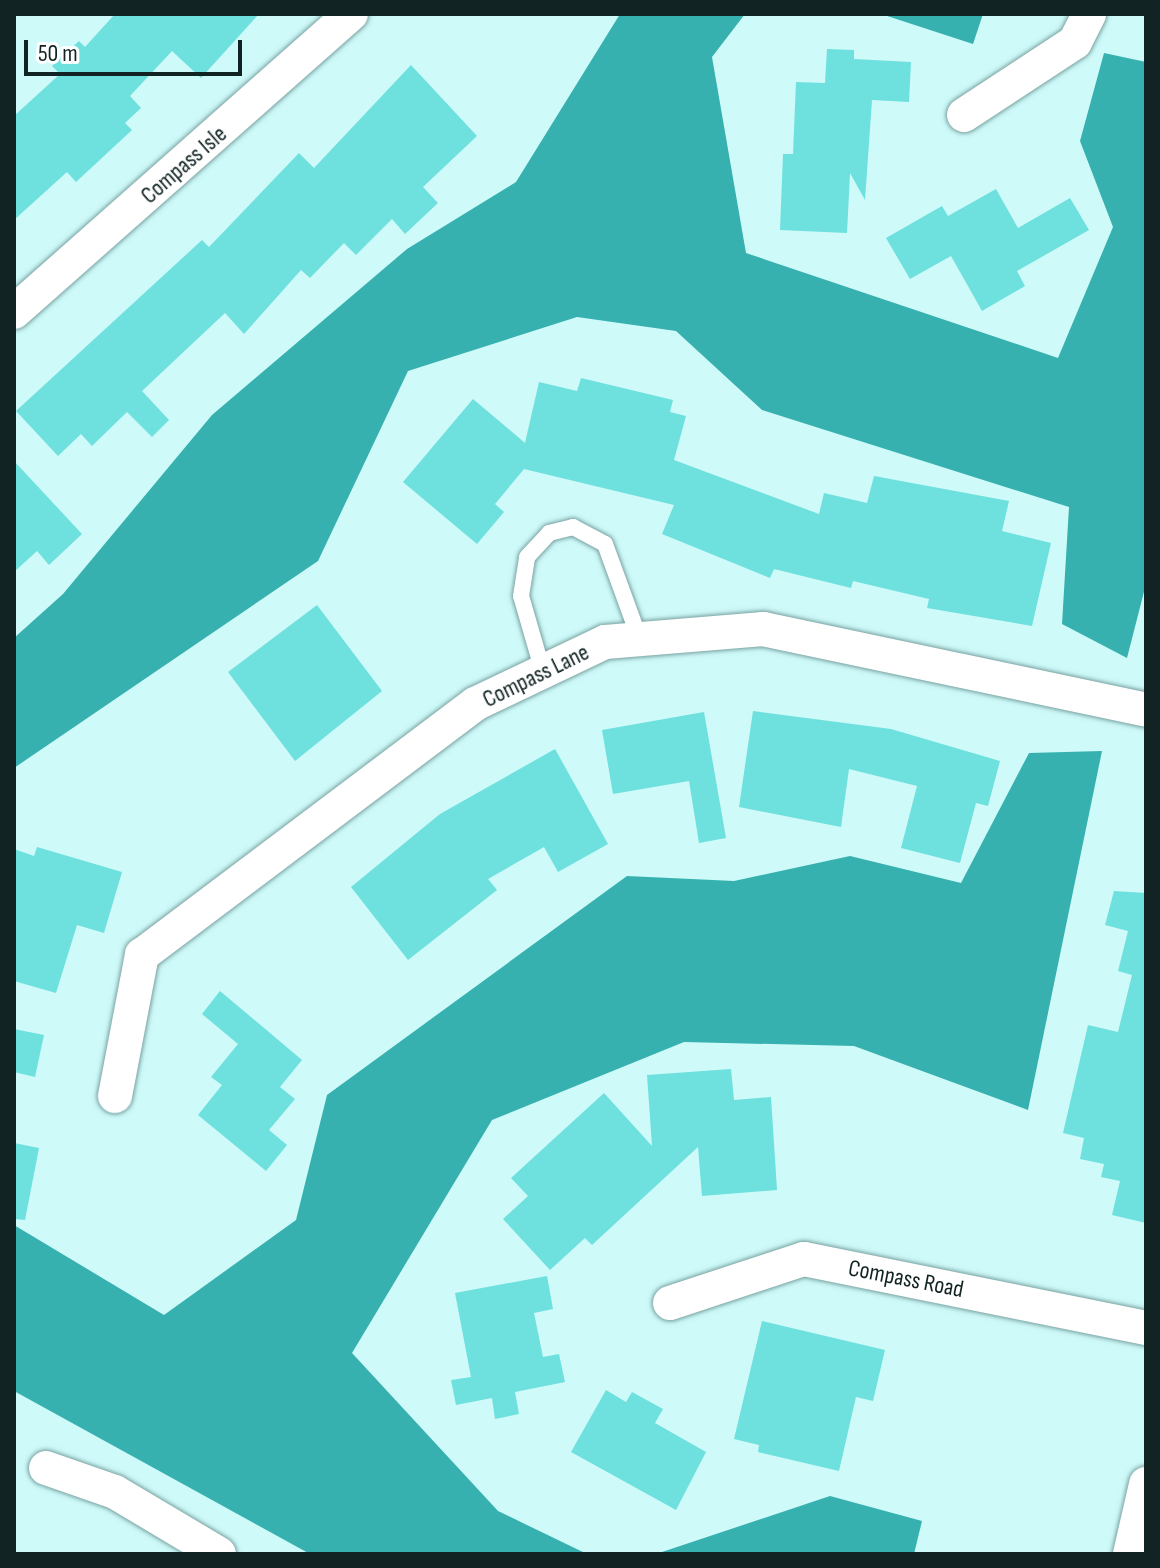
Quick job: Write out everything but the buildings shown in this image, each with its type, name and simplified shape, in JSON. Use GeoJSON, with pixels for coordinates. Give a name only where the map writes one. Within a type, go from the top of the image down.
{"type":"FeatureCollection","features":[{"type":"Feature","properties":{"kind":"street","name":"Compass Isle"},"geometry":{"type":"LineString","coordinates":[[14,312],[351,14]]}},
{"type":"Feature","properties":{"kind":"street"},"geometry":{"type":"LineString","coordinates":[[964,115],[1075,42],[1089,14]]}},
{"type":"Feature","properties":{"kind":"street","name":"Compass Lane"},"geometry":{"type":"LineString","coordinates":[[115,1096],[142,955],[475,704],[605,642],[763,629],[1146,710]]}},
{"type":"Feature","properties":{"kind":"street","name":"Compass Road"},"geometry":{"type":"LineString","coordinates":[[670,1303],[804,1259],[1146,1328]]}},
{"type":"Feature","properties":{"kind":"street"},"geometry":{"type":"LineString","coordinates":[[46,1468],[115,1492],[219,1554]]}},
{"type":"Feature","properties":{"kind":"street"},"geometry":{"type":"LineString","coordinates":[[1130,1554],[1146,1484]]}},
{"type":"Feature","properties":{"kind":"lane"},"geometry":{"type":"LineString","coordinates":[[543,672],[521,596],[527,557],[549,533],[573,527],[605,544],[640,640]]}},
{"type":"Feature","properties":{"kind":"water"},"geometry":{"type":"Polygon","coordinates":[[[620,14],[745,14],[712,57],[746,253],[1058,358],[1113,227],[1080,141],[1104,53],[1146,62],[1146,584],[1127,658],[1062,624],[1069,507],[762,410],[676,331],[577,317],[408,371],[318,561],[14,768],[14,638],[63,594],[212,415],[407,249],[516,182],[620,14]]]}},
{"type":"Feature","properties":{"kind":"water"},"geometry":{"type":"Polygon","coordinates":[[[881,14],[983,14],[973,44],[881,14]]]}},
{"type":"Feature","properties":{"kind":"water"},"geometry":{"type":"Polygon","coordinates":[[[1102,751],[1028,1110],[854,1046],[684,1042],[492,1120],[352,1353],[498,1511],[587,1554],[310,1554],[14,1391],[14,1225],[164,1315],[296,1220],[327,1095],[627,876],[734,881],[850,856],[961,883],[1029,753],[1102,751]]]}},
{"type":"Feature","properties":{"kind":"water"},"geometry":{"type":"Polygon","coordinates":[[[830,1496],[922,1521],[914,1554],[656,1554],[830,1496]]]}}]}
